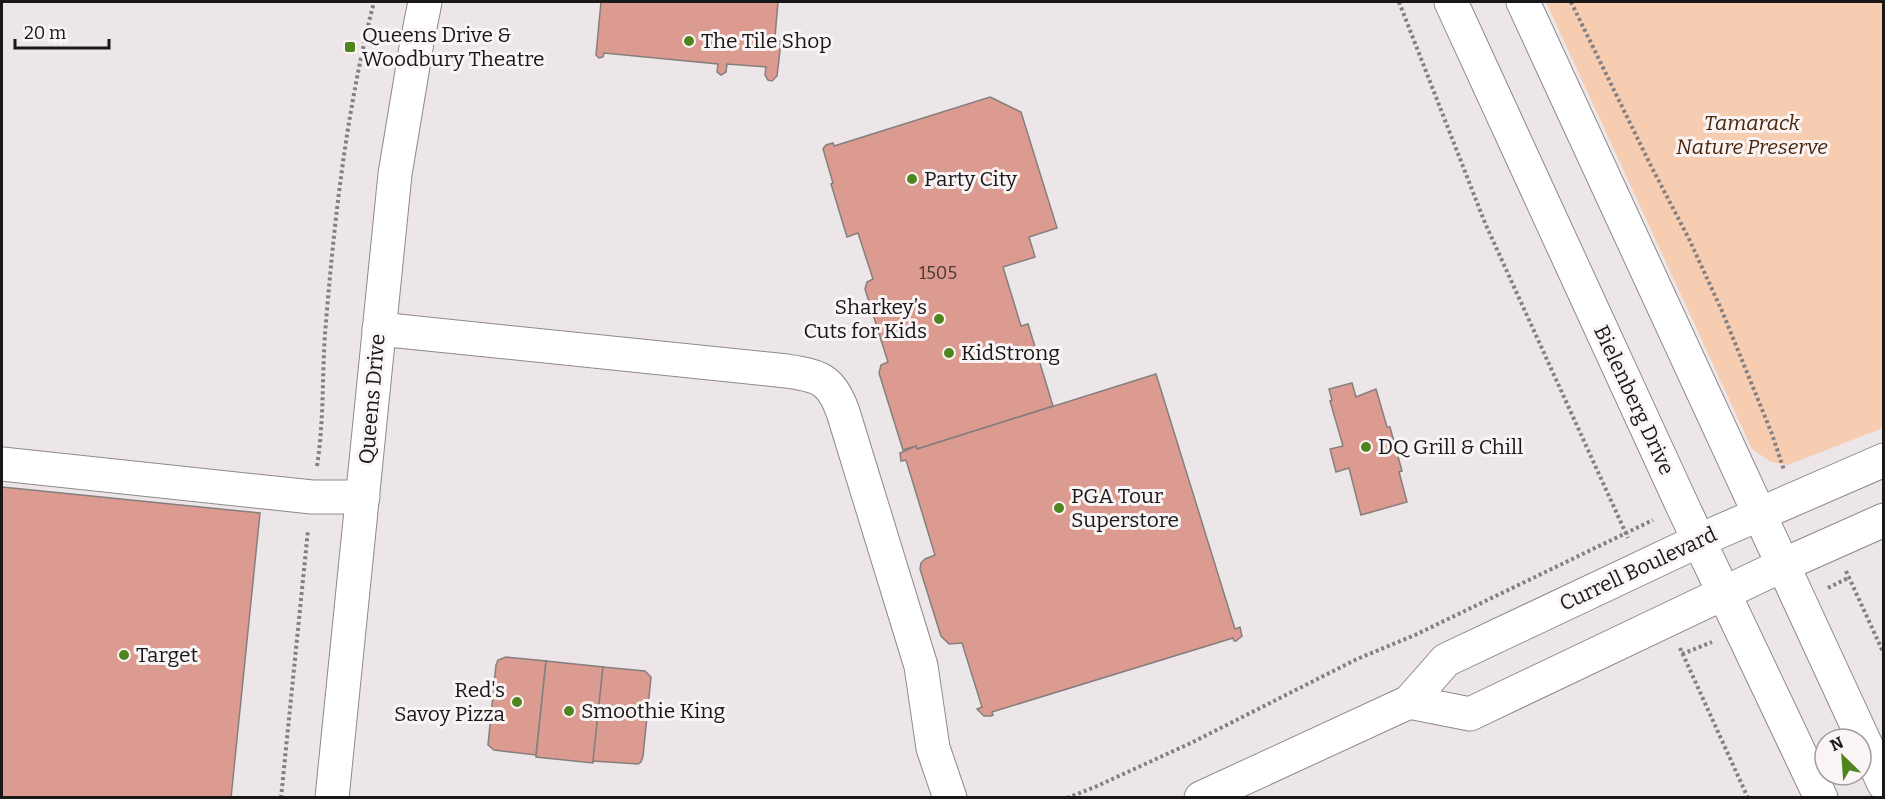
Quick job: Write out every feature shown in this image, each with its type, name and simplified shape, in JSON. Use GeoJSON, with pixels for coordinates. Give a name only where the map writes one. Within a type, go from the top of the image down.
{"type":"FeatureCollection","features":[{"type":"Feature","properties":{"kind":"street","name":"Queens Drive"},"geometry":{"type":"LineString","coordinates":[[332,798],[395,174],[412,64],[425,2]]}},
{"type":"Feature","properties":{"kind":"street","name":"Bielenberg Drive"},"geometry":{"type":"LineString","coordinates":[[1451,2],[1821,798]]}},
{"type":"Feature","properties":{"kind":"street"},"geometry":{"type":"LineString","coordinates":[[1522,2],[1884,784]]}},
{"type":"Feature","properties":{"kind":"street"},"geometry":{"type":"LineString","coordinates":[[379,329],[787,372],[818,377],[824,381],[836,394],[843,412],[921,666],[931,739],[938,767],[950,798]]}},
{"type":"Feature","properties":{"kind":"street","name":"Currell Boulevard"},"geometry":{"type":"LineString","coordinates":[[1201,798],[1409,702],[1446,660],[1700,540],[1884,460]]}},
{"type":"Feature","properties":{"kind":"street"},"geometry":{"type":"LineString","coordinates":[[2,464],[312,498],[363,497]]}},
{"type":"Feature","properties":{"kind":"street"},"geometry":{"type":"LineString","coordinates":[[1409,702],[1470,714],[1783,565],[1884,520]]}},
{"type":"Feature","properties":{"kind":"path"},"geometry":{"type":"LineString","coordinates":[[318,460],[323,424],[324,354],[339,189],[352,93],[374,2]]}},
{"type":"Feature","properties":{"kind":"path"},"geometry":{"type":"LineString","coordinates":[[1067,798],[1095,788],[1191,744],[1357,659],[1495,597],[1626,532],[1485,223],[1399,2]]}},
{"type":"Feature","properties":{"kind":"path"},"geometry":{"type":"LineString","coordinates":[[1571,2],[1689,239],[1722,311],[1772,434],[1781,466]]}},
{"type":"Feature","properties":{"kind":"path"},"geometry":{"type":"LineString","coordinates":[[281,798],[307,532]]}},
{"type":"Feature","properties":{"kind":"path"},"geometry":{"type":"LineString","coordinates":[[1850,578],[1884,654]]}},
{"type":"Feature","properties":{"kind":"path"},"geometry":{"type":"LineString","coordinates":[[1682,654],[1748,798]]}},
{"type":"Feature","properties":{"kind":"green space","name":"Tamarack Nature Preserve"},"geometry":{"type":"Polygon","coordinates":[[[1546,2],[1883,2],[1883,428],[1788,465],[1771,462],[1752,449],[1546,2]]]}},
{"type":"Feature","properties":{"kind":"building","name":"The Tile Shop"},"geometry":{"type":"Polygon","coordinates":[[[601,2],[778,2],[775,37],[781,42],[777,76],[772,81],[768,80],[765,75],[766,67],[727,64],[726,72],[721,75],[717,72],[718,64],[604,53],[603,57],[599,58],[596,55],[601,2]]]}},
{"type":"Feature","properties":{"kind":"building"},"geometry":{"type":"Polygon","coordinates":[[[990,97],[1021,112],[1057,228],[1029,237],[1035,257],[1003,267],[1021,326],[1028,324],[1053,406],[917,449],[916,446],[903,450],[879,373],[881,365],[888,362],[865,289],[867,282],[873,279],[858,233],[847,237],[823,149],[826,145],[833,143],[834,146],[990,97]]]}},
{"type":"Feature","properties":{"kind":"building","name":"PGA Tour Superstore"},"geometry":{"type":"Polygon","coordinates":[[[1156,374],[1235,629],[1240,627],[1242,636],[1236,641],[1233,638],[992,712],[991,716],[984,716],[977,709],[982,707],[962,643],[949,644],[941,636],[920,569],[925,559],[935,555],[906,460],[901,461],[900,453],[916,446],[917,449],[1156,374]]]}},
{"type":"Feature","properties":{"kind":"building","name":"DQ Grill & Chill"},"geometry":{"type":"Polygon","coordinates":[[[1352,383],[1356,397],[1376,389],[1387,427],[1390,427],[1402,471],[1399,472],[1407,502],[1361,515],[1349,468],[1336,472],[1330,449],[1343,446],[1330,401],[1332,400],[1329,389],[1352,383]]]}},
{"type":"Feature","properties":{"kind":"building","name":"Target"},"geometry":{"type":"Polygon","coordinates":[[[2,487],[260,513],[231,798],[2,798],[2,487]]]}},
{"type":"Feature","properties":{"kind":"building","name":"Red's Savoy Pizza"},"geometry":{"type":"Polygon","coordinates":[[[506,657],[546,661],[536,755],[494,750],[488,745],[496,665],[498,660],[506,657]]]}},
{"type":"Feature","properties":{"kind":"building","name":"Smoothie King"},"geometry":{"type":"Polygon","coordinates":[[[546,661],[603,667],[593,763],[536,757],[546,661]]]}},
{"type":"Feature","properties":{"kind":"building"},"geometry":{"type":"Polygon","coordinates":[[[603,667],[645,671],[651,677],[643,756],[638,764],[593,761],[603,667]]]}},
{"type":"Feature","properties":{"kind":"place","name":"The Tile Shop"},"geometry":{"type":"Point","coordinates":[689,41]}},
{"type":"Feature","properties":{"kind":"place","name":"Queens Drive & Woodbury Theatre"},"geometry":{"type":"Point","coordinates":[350,47]}},
{"type":"Feature","properties":{"kind":"place","name":"Party City"},"geometry":{"type":"Point","coordinates":[912,179]}},
{"type":"Feature","properties":{"kind":"place","name":"Sharkey’s Cuts for Kids"},"geometry":{"type":"Point","coordinates":[939,319]}},
{"type":"Feature","properties":{"kind":"place","name":"KidStrong"},"geometry":{"type":"Point","coordinates":[949,353]}},
{"type":"Feature","properties":{"kind":"place","name":"DQ Grill & Chill"},"geometry":{"type":"Point","coordinates":[1366,447]}},
{"type":"Feature","properties":{"kind":"place","name":"PGA Tour Superstore"},"geometry":{"type":"Point","coordinates":[1059,508]}},
{"type":"Feature","properties":{"kind":"place","name":"Target"},"geometry":{"type":"Point","coordinates":[124,655]}},
{"type":"Feature","properties":{"kind":"place","name":"Red's Savoy Pizza"},"geometry":{"type":"Point","coordinates":[517,702]}},
{"type":"Feature","properties":{"kind":"place","name":"Smoothie King"},"geometry":{"type":"Point","coordinates":[569,711]}}]}
